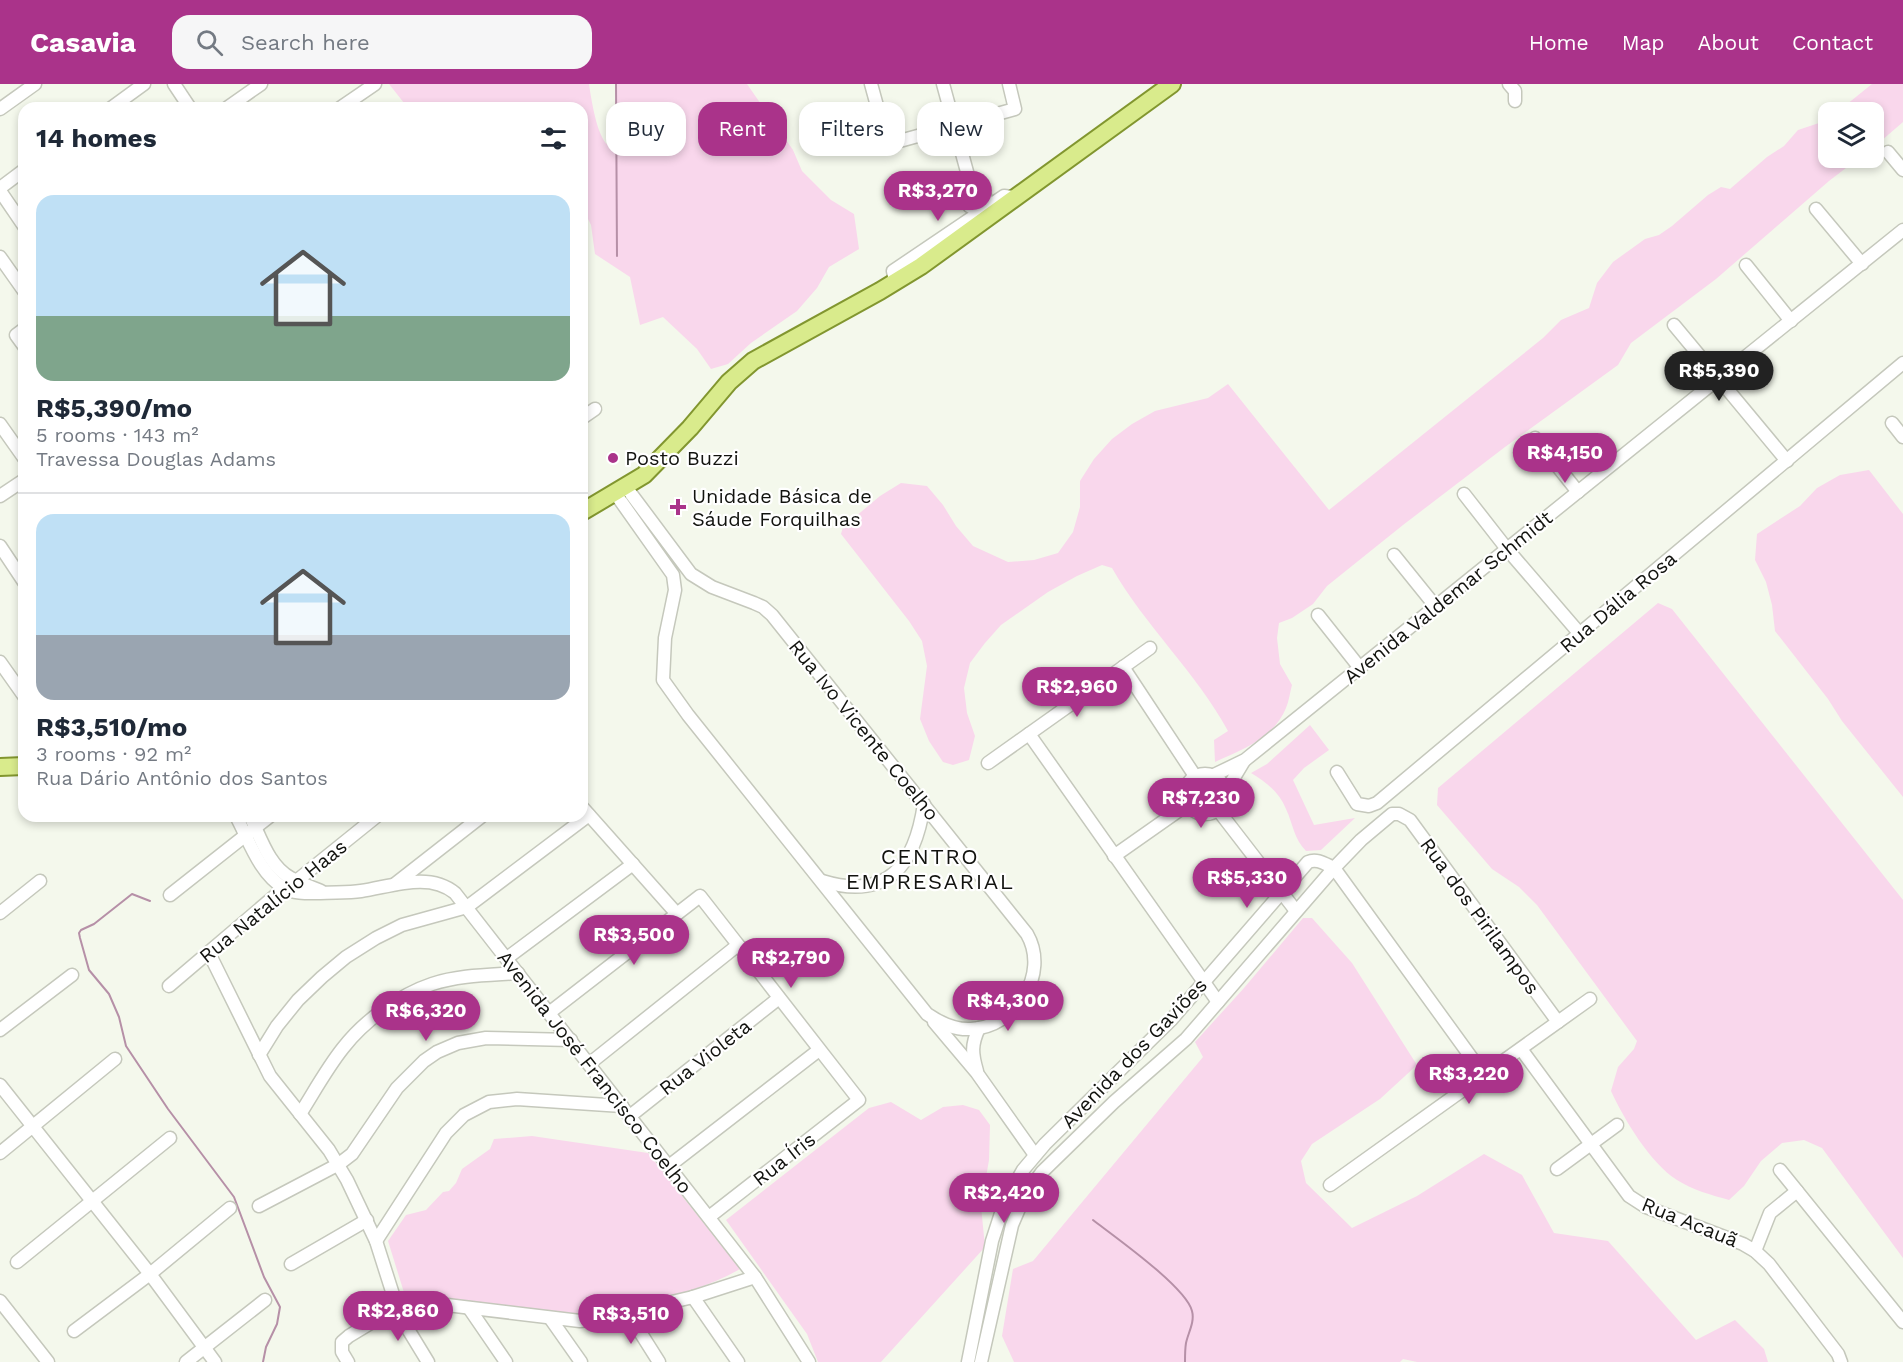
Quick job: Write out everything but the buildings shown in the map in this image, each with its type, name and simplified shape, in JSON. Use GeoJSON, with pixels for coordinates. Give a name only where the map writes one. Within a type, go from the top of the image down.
{"type":"FeatureCollection","features":[{"type":"Feature","properties":{"kind":"main road"},"geometry":{"type":"LineString","coordinates":[[588,509],[644,475],[690,428],[729,382],[747,366],[930,260],[1172,84]]}},
{"type":"Feature","properties":{"kind":"main road"},"geometry":{"type":"LineString","coordinates":[[0,767],[18,766]]}},
{"type":"Feature","properties":{"kind":"street"},"geometry":{"type":"LineString","coordinates":[[0,109],[35,84]]}},
{"type":"Feature","properties":{"kind":"street"},"geometry":{"type":"LineString","coordinates":[[119,102],[144,84]]}},
{"type":"Feature","properties":{"kind":"street"},"geometry":{"type":"LineString","coordinates":[[174,84],[186,102]]}},
{"type":"Feature","properties":{"kind":"street"},"geometry":{"type":"LineString","coordinates":[[236,102],[261,84]]}},
{"type":"Feature","properties":{"kind":"street"},"geometry":{"type":"LineString","coordinates":[[349,102],[375,84]]}},
{"type":"Feature","properties":{"kind":"street"},"geometry":{"type":"LineString","coordinates":[[871,84],[885,135],[889,140],[900,141],[917,136]]}},
{"type":"Feature","properties":{"kind":"street"},"geometry":{"type":"LineString","coordinates":[[943,84],[948,102]]}},
{"type":"Feature","properties":{"kind":"street"},"geometry":{"type":"LineString","coordinates":[[1004,112],[1016,109],[1009,84]]}},
{"type":"Feature","properties":{"kind":"street"},"geometry":{"type":"LineString","coordinates":[[1509,84],[1515,91],[1515,101]]}},
{"type":"Feature","properties":{"kind":"street"},"geometry":{"type":"LineString","coordinates":[[1888,152],[1903,170]]}},
{"type":"Feature","properties":{"kind":"street"},"geometry":{"type":"LineString","coordinates":[[962,156],[972,190],[979,190],[984,194],[986,200],[982,210]]}},
{"type":"Feature","properties":{"kind":"street"},"geometry":{"type":"LineString","coordinates":[[18,175],[0,189],[18,217]]}},
{"type":"Feature","properties":{"kind":"street"},"geometry":{"type":"LineString","coordinates":[[895,282],[893,271],[1004,196],[1017,197]]}},
{"type":"Feature","properties":{"kind":"street"},"geometry":{"type":"LineString","coordinates":[[1816,209],[1862,264]]}},
{"type":"Feature","properties":{"kind":"street","name":"Avenida Valdemar Schmidt"},"geometry":{"type":"LineString","coordinates":[[1245,760],[1903,230]]}},
{"type":"Feature","properties":{"kind":"street"},"geometry":{"type":"LineString","coordinates":[[0,257],[18,282]]}},
{"type":"Feature","properties":{"kind":"street"},"geometry":{"type":"LineString","coordinates":[[1746,265],[1791,321]]}},
{"type":"Feature","properties":{"kind":"street"},"geometry":{"type":"LineString","coordinates":[[1674,325],[1787,461]]}},
{"type":"Feature","properties":{"kind":"street","name":"Rua Dália Rosa"},"geometry":{"type":"LineString","coordinates":[[1337,772],[1357,804],[1369,806],[1377,803],[1903,363]]}},
{"type":"Feature","properties":{"kind":"street"},"geometry":{"type":"LineString","coordinates":[[588,414],[595,409]]}},
{"type":"Feature","properties":{"kind":"street"},"geometry":{"type":"LineString","coordinates":[[1892,423],[1903,437]]}},
{"type":"Feature","properties":{"kind":"street"},"geometry":{"type":"LineString","coordinates":[[0,424],[18,450]]}},
{"type":"Feature","properties":{"kind":"street"},"geometry":{"type":"LineString","coordinates":[[1535,438],[1578,492]]}},
{"type":"Feature","properties":{"kind":"street"},"geometry":{"type":"LineString","coordinates":[[0,496],[18,484]]}},
{"type":"Feature","properties":{"kind":"street"},"geometry":{"type":"LineString","coordinates":[[620,490],[670,570],[675,584],[665,638],[663,680],[688,715],[927,1014],[977,1072],[1035,1155]]}},
{"type":"Feature","properties":{"kind":"street","name":"Rua Ivo Vicente Coelho"},"geometry":{"type":"LineString","coordinates":[[620,490],[691,574],[712,587],[763,607],[772,615],[1017,920],[1035,951],[1034,973],[1025,995],[1008,1014],[990,1025],[979,1028]]}},
{"type":"Feature","properties":{"kind":"street"},"geometry":{"type":"LineString","coordinates":[[1464,494],[1507,549],[1580,634]]}},
{"type":"Feature","properties":{"kind":"street"},"geometry":{"type":"LineString","coordinates":[[0,546],[18,573]]}},
{"type":"Feature","properties":{"kind":"street"},"geometry":{"type":"LineString","coordinates":[[1394,555],[1436,607]]}},
{"type":"Feature","properties":{"kind":"street"},"geometry":{"type":"LineString","coordinates":[[675,584],[691,574]]}},
{"type":"Feature","properties":{"kind":"street"},"geometry":{"type":"LineString","coordinates":[[1318,615],[1360,668]]}},
{"type":"Feature","properties":{"kind":"street"},"geometry":{"type":"LineString","coordinates":[[988,763],[1150,648]]}},
{"type":"Feature","properties":{"kind":"street"},"geometry":{"type":"LineString","coordinates":[[0,662],[18,688]]}},
{"type":"Feature","properties":{"kind":"street"},"geometry":{"type":"LineString","coordinates":[[1123,667],[1196,776]]}},
{"type":"Feature","properties":{"kind":"street"},"geometry":{"type":"LineString","coordinates":[[1029,734],[1218,1002]]}},
{"type":"Feature","properties":{"kind":"street"},"geometry":{"type":"LineString","coordinates":[[1214,775],[1245,760]]}},
{"type":"Feature","properties":{"kind":"street"},"geometry":{"type":"LineString","coordinates":[[1226,791],[1224,784],[1208,773],[1196,776],[1187,785],[1185,798],[1198,813],[1212,813],[1218,810],[1223,804],[1226,791],[1245,760]]}},
{"type":"Feature","properties":{"kind":"street"},"geometry":{"type":"LineString","coordinates":[[822,881],[835,885],[855,886],[882,880],[893,874],[903,866],[913,849],[919,834],[924,804]]}},
{"type":"Feature","properties":{"kind":"street"},"geometry":{"type":"LineString","coordinates":[[1114,856],[1188,804]]}},
{"type":"Feature","properties":{"kind":"street"},"geometry":{"type":"LineString","coordinates":[[1218,810],[1296,911]]}},
{"type":"Feature","properties":{"kind":"street"},"geometry":{"type":"LineString","coordinates":[[588,813],[676,914]]}},
{"type":"Feature","properties":{"kind":"street","name":"Avenida dos Gaviões"},"geometry":{"type":"LineString","coordinates":[[981,1362],[1009,1235],[1018,1209],[1033,1184],[1047,1166],[1114,1102],[1186,1039],[1334,868],[1370,832],[1392,814],[1399,814]]}},
{"type":"Feature","properties":{"kind":"street","name":"Rua dos Pirilampos"},"geometry":{"type":"LineString","coordinates":[[1399,814],[1410,820],[1558,1022]]}},
{"type":"Feature","properties":{"kind":"street"},"geometry":{"type":"LineString","coordinates":[[239,822],[248,844],[267,872],[284,888]]}},
{"type":"Feature","properties":{"kind":"street"},"geometry":{"type":"LineString","coordinates":[[170,895],[245,836],[253,822]]}},
{"type":"Feature","properties":{"kind":"street","name":"Avenida José Francisco Coelho"},"geometry":{"type":"LineString","coordinates":[[253,822],[260,838],[283,873],[296,881],[325,892]]}},
{"type":"Feature","properties":{"kind":"street","name":"Rua Natalício Haas"},"geometry":{"type":"LineString","coordinates":[[169,986],[284,888],[370,822]]}},
{"type":"Feature","properties":{"kind":"street"},"geometry":{"type":"LineString","coordinates":[[394,885],[474,822]]}},
{"type":"Feature","properties":{"kind":"street"},"geometry":{"type":"LineString","coordinates":[[259,1055],[277,1026],[298,1000],[322,976],[354,951],[402,925],[467,907],[572,822]]}},
{"type":"Feature","properties":{"kind":"street","name":"Avenida dos Gaviões"},"geometry":{"type":"LineString","coordinates":[[968,1362],[989,1251],[1004,1204],[1013,1185],[1035,1155],[1171,1020],[1308,862],[1313,860],[1334,868]]}},
{"type":"Feature","properties":{"kind":"street"},"geometry":{"type":"LineString","coordinates":[[507,958],[633,864]]}},
{"type":"Feature","properties":{"kind":"street"},"geometry":{"type":"LineString","coordinates":[[1334,868],[1484,1075]]}},
{"type":"Feature","properties":{"kind":"street"},"geometry":{"type":"LineString","coordinates":[[0,913],[40,881]]}},
{"type":"Feature","properties":{"kind":"street","name":"Avenida José Francisco Coelho"},"geometry":{"type":"LineString","coordinates":[[284,888],[304,893],[360,891],[422,882],[439,884],[451,890],[467,907],[755,1277],[809,1362]]}},
{"type":"Feature","properties":{"kind":"street"},"geometry":{"type":"LineString","coordinates":[[549,1013],[700,896],[819,1050],[669,1166]]}},
{"type":"Feature","properties":{"kind":"street"},"geometry":{"type":"LineString","coordinates":[[589,1064],[738,945]]}},
{"type":"Feature","properties":{"kind":"street"},"geometry":{"type":"LineString","coordinates":[[209,953],[270,1076],[339,1164],[376,1241],[403,1321],[428,1362]]}},
{"type":"Feature","properties":{"kind":"street"},"geometry":{"type":"LineString","coordinates":[[300,1114],[349,1041],[374,1018],[400,1000],[430,985],[447,980],[518,973]]}},
{"type":"Feature","properties":{"kind":"street"},"geometry":{"type":"LineString","coordinates":[[0,1030],[72,975]]}},
{"type":"Feature","properties":{"kind":"street","name":"Rua Violeta"},"geometry":{"type":"LineString","coordinates":[[626,1111],[779,998]]}},
{"type":"Feature","properties":{"kind":"street"},"geometry":{"type":"LineString","coordinates":[[1330,1185],[1590,999]]}},
{"type":"Feature","properties":{"kind":"street"},"geometry":{"type":"LineString","coordinates":[[927,1014],[937,1021],[957,1028],[979,1028],[973,1042],[973,1059],[977,1072]]}},
{"type":"Feature","properties":{"kind":"street"},"geometry":{"type":"LineString","coordinates":[[259,1206],[339,1164],[352,1154],[397,1088],[414,1070],[437,1052],[458,1042],[471,1039],[571,1040]]}},
{"type":"Feature","properties":{"kind":"street","name":"Rua Acauã"},"geometry":{"type":"LineString","coordinates":[[1521,1049],[1622,1187],[1636,1202],[1743,1244],[1755,1251],[1769,1264],[1838,1354],[1841,1362]]}},
{"type":"Feature","properties":{"kind":"street","name":"Rua Íris"},"geometry":{"type":"LineString","coordinates":[[708,1217],[858,1100],[819,1050]]}},
{"type":"Feature","properties":{"kind":"street"},"geometry":{"type":"LineString","coordinates":[[0,1153],[115,1059]]}},
{"type":"Feature","properties":{"kind":"street"},"geometry":{"type":"LineString","coordinates":[[0,1085],[150,1274],[215,1362]]}},
{"type":"Feature","properties":{"kind":"street"},"geometry":{"type":"LineString","coordinates":[[1102,1087],[1111,1089],[1114,1093],[1114,1102]]}},
{"type":"Feature","properties":{"kind":"street"},"geometry":{"type":"LineString","coordinates":[[376,1241],[446,1133],[472,1110],[489,1102],[517,1100],[626,1111]]}},
{"type":"Feature","properties":{"kind":"street"},"geometry":{"type":"LineString","coordinates":[[1557,1168],[1617,1125]]}},
{"type":"Feature","properties":{"kind":"street"},"geometry":{"type":"LineString","coordinates":[[17,1262],[170,1138]]}},
{"type":"Feature","properties":{"kind":"street"},"geometry":{"type":"LineString","coordinates":[[1780,1170],[1903,1322]]}},
{"type":"Feature","properties":{"kind":"street"},"geometry":{"type":"LineString","coordinates":[[1755,1251],[1770,1213],[1797,1191]]}},
{"type":"Feature","properties":{"kind":"street"},"geometry":{"type":"LineString","coordinates":[[1004,1204],[1009,1210],[1018,1209]]}},
{"type":"Feature","properties":{"kind":"street"},"geometry":{"type":"LineString","coordinates":[[74,1331],[150,1274],[230,1208]]}},
{"type":"Feature","properties":{"kind":"street"},"geometry":{"type":"LineString","coordinates":[[291,1264],[367,1220]]}},
{"type":"Feature","properties":{"kind":"street"},"geometry":{"type":"LineString","coordinates":[[348,1362],[342,1352],[342,1342],[397,1306],[427,1304],[580,1321],[628,1313],[693,1297],[755,1277]]}},
{"type":"Feature","properties":{"kind":"street"},"geometry":{"type":"LineString","coordinates":[[693,1297],[738,1362]]}},
{"type":"Feature","properties":{"kind":"street"},"geometry":{"type":"LineString","coordinates":[[186,1362],[265,1300]]}},
{"type":"Feature","properties":{"kind":"street"},"geometry":{"type":"LineString","coordinates":[[0,1301],[48,1362]]}},
{"type":"Feature","properties":{"kind":"street"},"geometry":{"type":"LineString","coordinates":[[469,1308],[506,1362]]}},
{"type":"Feature","properties":{"kind":"street"},"geometry":{"type":"LineString","coordinates":[[628,1313],[659,1362]]}},
{"type":"Feature","properties":{"kind":"street"},"geometry":{"type":"LineString","coordinates":[[550,1318],[581,1362]]}},
{"type":"Feature","properties":{"kind":"shaded area"},"geometry":{"type":"Polygon","coordinates":[[[389,84],[589,84],[598,126],[606,143],[606,156],[686,156],[686,102],[617,102],[616,84],[747,84],[760,102],[698,102],[698,156],[787,156],[787,141],[802,171],[831,200],[854,214],[859,249],[829,267],[817,288],[797,311],[751,343],[728,364],[711,369],[697,349],[663,317],[640,325],[630,277],[595,254],[588,219],[588,102],[403,102],[389,84]]]}},
{"type":"Feature","properties":{"kind":"shaded area"},"geometry":{"type":"Polygon","coordinates":[[[1872,84],[1903,84],[1903,122],[1884,138],[1884,102],[1850,102],[1872,84]]]}},
{"type":"Feature","properties":{"kind":"shaded area"},"geometry":{"type":"Polygon","coordinates":[[[1818,123],[1818,168],[1846,168],[1716,279],[1631,343],[1618,365],[1403,525],[1327,586],[1313,604],[1292,618],[1279,623],[1277,638],[1280,664],[1292,685],[1281,718],[1256,742],[1215,762],[1214,740],[1228,731],[1201,689],[1140,610],[1112,568],[1102,565],[1048,592],[1001,625],[985,643],[970,663],[964,688],[967,713],[975,736],[969,760],[953,765],[943,762],[929,741],[920,719],[927,666],[922,641],[841,534],[843,527],[880,496],[901,483],[927,486],[973,546],[1008,562],[1034,560],[1058,553],[1073,532],[1080,507],[1080,481],[1094,459],[1112,439],[1155,411],[1208,398],[1228,384],[1329,510],[1543,338],[1561,320],[1589,308],[1597,283],[1613,262],[1645,239],[1659,235],[1672,226],[1708,195],[1721,187],[1730,189],[1767,157],[1784,146],[1798,130],[1818,123]]]}},
{"type":"Feature","properties":{"kind":"shaded area"},"geometry":{"type":"Polygon","coordinates":[[[1869,470],[1903,514],[1903,797],[1842,721],[1828,699],[1775,631],[1766,582],[1755,560],[1757,534],[1800,506],[1817,488],[1840,475],[1869,470]]]}},
{"type":"Feature","properties":{"kind":"shaded area"},"geometry":{"type":"Polygon","coordinates":[[[1658,603],[1672,609],[1903,900],[1903,1258],[1822,1148],[1804,1140],[1782,1143],[1761,1161],[1744,1186],[1729,1200],[1689,1187],[1657,1163],[1639,1140],[1611,1091],[1618,1067],[1634,1049],[1637,1041],[1537,905],[1519,887],[1492,869],[1437,805],[1438,788],[1658,603]]]}},
{"type":"Feature","properties":{"kind":"shaded area"},"geometry":{"type":"Polygon","coordinates":[[[1310,725],[1329,750],[1304,768],[1293,780],[1314,825],[1355,818],[1321,850],[1306,851],[1296,836],[1280,797],[1251,773],[1267,764],[1310,725]]]}},
{"type":"Feature","properties":{"kind":"shaded area"},"geometry":{"type":"Polygon","coordinates":[[[1303,918],[1312,918],[1352,963],[1417,1065],[1380,1099],[1312,1144],[1301,1161],[1306,1183],[1352,1228],[1417,1196],[1484,1154],[1522,1175],[1554,1233],[1608,1241],[1696,1340],[1735,1320],[1764,1349],[1768,1362],[1417,1362],[1403,1359],[1400,1362],[1014,1362],[1002,1336],[1013,1269],[1033,1261],[1203,1057],[1195,1042],[1303,918]]]}},
{"type":"Feature","properties":{"kind":"shaded area"},"geometry":{"type":"Polygon","coordinates":[[[891,1102],[921,1120],[943,1107],[963,1105],[979,1110],[990,1125],[989,1160],[981,1206],[985,1247],[881,1362],[818,1362],[807,1334],[726,1220],[869,1108],[891,1102]]]}},
{"type":"Feature","properties":{"kind":"shaded area"},"geometry":{"type":"Polygon","coordinates":[[[532,1136],[648,1153],[740,1269],[683,1293],[588,1314],[569,1315],[447,1300],[406,1299],[388,1241],[406,1215],[426,1210],[443,1192],[449,1191],[456,1183],[462,1169],[490,1149],[494,1139],[532,1136]]]}},
{"type":"Feature","properties":{"kind":"waterway"},"geometry":{"type":"LineString","coordinates":[[616,84],[617,256]]}},
{"type":"Feature","properties":{"kind":"waterway"},"geometry":{"type":"LineString","coordinates":[[150,901],[132,894],[94,924],[81,930],[80,938],[89,970],[109,994],[119,1017],[126,1046],[168,1109],[234,1197],[264,1277],[280,1307],[277,1324],[266,1347],[263,1362]]}},
{"type":"Feature","properties":{"kind":"waterway"},"geometry":{"type":"LineString","coordinates":[[1093,1220],[1164,1276],[1187,1301],[1193,1319],[1186,1343],[1185,1362]]}},
{"type":"Feature","properties":{"kind":"place","name":"Posto Buzzi"},"geometry":{"type":"Point","coordinates":[613,458]}},
{"type":"Feature","properties":{"kind":"place","name":"Unidade Básica de Sáude Forquilhas"},"geometry":{"type":"Point","coordinates":[678,507]}},
{"type":"Feature","properties":{"kind":"district","name":"CENTRO EMPRESARIAL"},"geometry":{"type":"Point","coordinates":[930,868]}}]}
